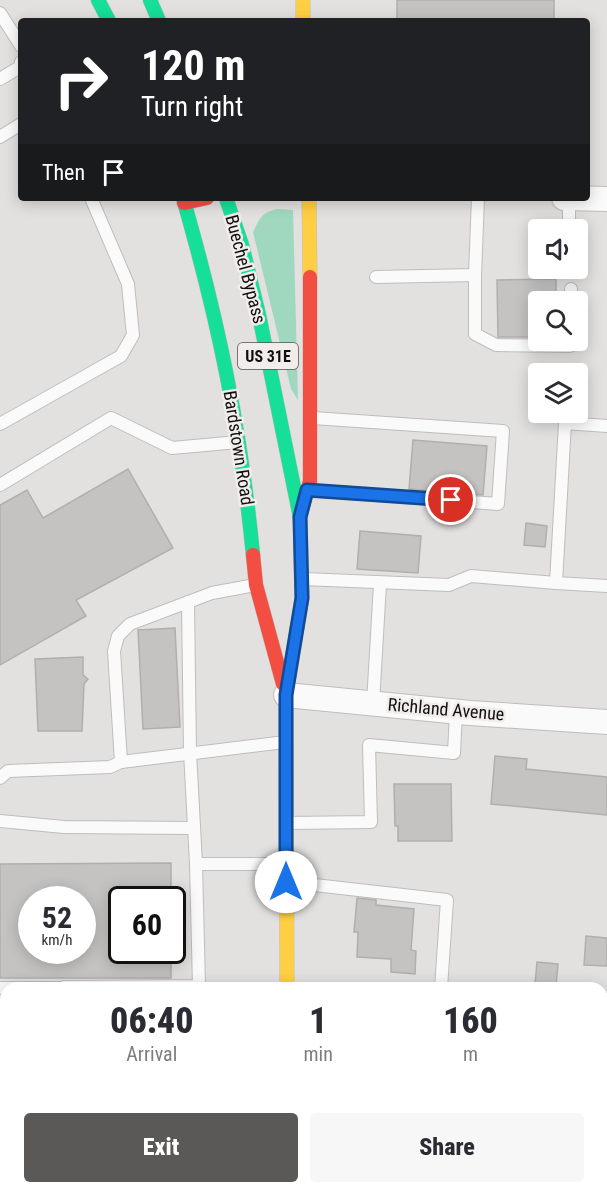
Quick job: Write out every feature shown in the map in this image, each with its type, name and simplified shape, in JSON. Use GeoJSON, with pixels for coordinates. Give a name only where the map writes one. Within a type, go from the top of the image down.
{"type":"FeatureCollection","features":[{"type":"Feature","properties":{"kind":"main road"},"geometry":{"type":"LineString","coordinates":[[98,0],[107,18]]}},
{"type":"Feature","properties":{"kind":"main road"},"geometry":{"type":"LineString","coordinates":[[303,0],[303,18]]}},
{"type":"Feature","properties":{"kind":"main road"},"geometry":{"type":"LineString","coordinates":[[146,18],[151,1]]}},
{"type":"Feature","properties":{"kind":"main road"},"geometry":{"type":"LineString","coordinates":[[151,1],[158,18]]}},
{"type":"Feature","properties":{"kind":"main road","name":"Bardstown Road"},"geometry":{"type":"LineString","coordinates":[[183,201],[211,295],[239,442],[262,584],[286,695]]}},
{"type":"Feature","properties":{"kind":"main road","name":"Buechel Bypass"},"geometry":{"type":"LineString","coordinates":[[227,201],[242,245],[259,315],[300,517]]}},
{"type":"Feature","properties":{"kind":"main road","name":"Bardstown Road"},"geometry":{"type":"LineString","coordinates":[[287,982],[286,695],[302,598],[296,580],[300,517],[307,490],[312,418],[309,201]]}},
{"type":"Feature","properties":{"kind":"street"},"geometry":{"type":"LineString","coordinates":[[590,199],[607,199]]}},
{"type":"Feature","properties":{"kind":"street","name":"Richland Avenue"},"geometry":{"type":"LineString","coordinates":[[286,695],[456,712],[607,721]]}},
{"type":"Feature","properties":{"kind":"lane"},"geometry":{"type":"LineString","coordinates":[[0,13],[18,41]]}},
{"type":"Feature","properties":{"kind":"lane"},"geometry":{"type":"LineString","coordinates":[[0,79],[18,68]]}},
{"type":"Feature","properties":{"kind":"lane"},"geometry":{"type":"LineString","coordinates":[[0,137],[18,126]]}},
{"type":"Feature","properties":{"kind":"lane"},"geometry":{"type":"LineString","coordinates":[[0,424],[121,356],[133,335],[128,284],[92,201]]}},
{"type":"Feature","properties":{"kind":"lane"},"geometry":{"type":"LineString","coordinates":[[478,201],[475,334],[496,345],[528,345]]}},
{"type":"Feature","properties":{"kind":"lane"},"geometry":{"type":"LineString","coordinates":[[566,201],[568,219]]}},
{"type":"Feature","properties":{"kind":"lane"},"geometry":{"type":"LineString","coordinates":[[376,277],[475,275]]}},
{"type":"Feature","properties":{"kind":"lane"},"geometry":{"type":"LineString","coordinates":[[0,485],[111,418],[172,448],[239,442]]}},
{"type":"Feature","properties":{"kind":"lane"},"geometry":{"type":"LineString","coordinates":[[307,490],[498,504],[501,462],[503,431],[312,418]]}},
{"type":"Feature","properties":{"kind":"lane"},"geometry":{"type":"LineString","coordinates":[[556,583],[565,423],[607,426]]}},
{"type":"Feature","properties":{"kind":"lane"},"geometry":{"type":"LineString","coordinates":[[296,580],[449,585],[471,576],[607,586]]}},
{"type":"Feature","properties":{"kind":"lane"},"geometry":{"type":"LineString","coordinates":[[121,762],[114,651],[118,636],[130,624],[212,593],[262,584]]}},
{"type":"Feature","properties":{"kind":"lane"},"geometry":{"type":"LineString","coordinates":[[373,702],[380,584]]}},
{"type":"Feature","properties":{"kind":"lane"},"geometry":{"type":"LineString","coordinates":[[188,602],[190,752],[200,982]]}},
{"type":"Feature","properties":{"kind":"lane"},"geometry":{"type":"LineString","coordinates":[[286,823],[371,822],[369,745],[454,753],[456,712]]}},
{"type":"Feature","properties":{"kind":"lane"},"geometry":{"type":"LineString","coordinates":[[0,778],[8,771],[110,767],[121,762],[190,752],[286,742]]}},
{"type":"Feature","properties":{"kind":"lane"},"geometry":{"type":"LineString","coordinates":[[0,821],[64,827],[194,828]]}},
{"type":"Feature","properties":{"kind":"lane"},"geometry":{"type":"LineString","coordinates":[[196,864],[286,864]]}},
{"type":"Feature","properties":{"kind":"lane"},"geometry":{"type":"LineString","coordinates":[[286,882],[447,900],[441,982]]}},
{"type":"Feature","properties":{"kind":"green space"},"geometry":{"type":"Polygon","coordinates":[[[277,209],[293,210],[298,400],[291,389],[253,232],[257,223],[267,212],[277,209]]]}},
{"type":"Feature","properties":{"kind":"building"},"geometry":{"type":"Polygon","coordinates":[[[397,0],[554,0],[554,18],[397,18],[397,0]]]}},
{"type":"Feature","properties":{"kind":"building"},"geometry":{"type":"Polygon","coordinates":[[[556,279],[556,291],[528,291],[528,337],[498,337],[497,280],[556,279]]]}},
{"type":"Feature","properties":{"kind":"building"},"geometry":{"type":"Polygon","coordinates":[[[413,440],[487,446],[483,495],[409,489],[413,440]]]}},
{"type":"Feature","properties":{"kind":"building"},"geometry":{"type":"Polygon","coordinates":[[[128,469],[173,548],[76,600],[86,616],[0,665],[0,505],[27,490],[43,518],[128,469]]]}},
{"type":"Feature","properties":{"kind":"building"},"geometry":{"type":"Polygon","coordinates":[[[526,523],[547,526],[545,547],[524,545],[526,523]]]}},
{"type":"Feature","properties":{"kind":"building"},"geometry":{"type":"Polygon","coordinates":[[[360,531],[421,536],[418,573],[357,569],[360,531]]]}},
{"type":"Feature","properties":{"kind":"building"},"geometry":{"type":"Polygon","coordinates":[[[175,628],[180,727],[143,729],[138,630],[175,628]]]}},
{"type":"Feature","properties":{"kind":"building"},"geometry":{"type":"Polygon","coordinates":[[[83,657],[83,675],[88,679],[84,684],[82,731],[38,731],[35,659],[83,657]]]}},
{"type":"Feature","properties":{"kind":"building"},"geometry":{"type":"Polygon","coordinates":[[[495,756],[527,759],[526,769],[607,777],[607,815],[491,804],[495,756]]]}},
{"type":"Feature","properties":{"kind":"building"},"geometry":{"type":"Polygon","coordinates":[[[394,784],[451,784],[452,841],[398,841],[398,826],[395,826],[394,784]]]}},
{"type":"Feature","properties":{"kind":"building"},"geometry":{"type":"Polygon","coordinates":[[[171,863],[171,886],[108,886],[108,964],[171,964],[171,978],[0,978],[0,864],[171,863]]]}},
{"type":"Feature","properties":{"kind":"building"},"geometry":{"type":"Polygon","coordinates":[[[357,898],[376,900],[376,905],[414,909],[411,950],[416,951],[415,974],[391,972],[391,959],[357,957],[358,932],[354,932],[357,898]]]}},
{"type":"Feature","properties":{"kind":"building"},"geometry":{"type":"Polygon","coordinates":[[[586,936],[607,938],[607,966],[584,965],[586,936]]]}},
{"type":"Feature","properties":{"kind":"building"},"geometry":{"type":"Polygon","coordinates":[[[537,962],[558,964],[556,982],[535,982],[537,962]]]}},
{"type":"Feature","properties":{"kind":"traffic: fast"},"geometry":{"type":"LineString","coordinates":[[98,0],[107,18]]}},
{"type":"Feature","properties":{"kind":"traffic: fast"},"geometry":{"type":"LineString","coordinates":[[150,0],[158,18]]}},
{"type":"Feature","properties":{"kind":"traffic: fast"},"geometry":{"type":"LineString","coordinates":[[184,201],[227,375],[242,464],[253,555]]}},
{"type":"Feature","properties":{"kind":"traffic: fast"},"geometry":{"type":"LineString","coordinates":[[227,201],[242,245],[259,315],[300,517],[302,598],[290,669]]}},
{"type":"Feature","properties":{"kind":"traffic: slow"},"geometry":{"type":"LineString","coordinates":[[303,0],[303,18]]}},
{"type":"Feature","properties":{"kind":"traffic: slow"},"geometry":{"type":"LineString","coordinates":[[309,201],[310,277]]}},
{"type":"Feature","properties":{"kind":"traffic: slow"},"geometry":{"type":"LineString","coordinates":[[287,982],[286,695],[290,669]]}},
{"type":"Feature","properties":{"kind":"traffic: jam"},"geometry":{"type":"LineString","coordinates":[[184,203],[193,201]]}},
{"type":"Feature","properties":{"kind":"traffic: jam"},"geometry":{"type":"LineString","coordinates":[[300,517],[310,481],[310,277]]}},
{"type":"Feature","properties":{"kind":"traffic: jam"},"geometry":{"type":"LineString","coordinates":[[253,555],[256,585],[283,684]]}},
{"type":"Feature","properties":{"kind":"route"},"geometry":{"type":"LineString","coordinates":[[286,882],[286,695],[302,598],[300,517],[307,490],[451,500]]}}]}
